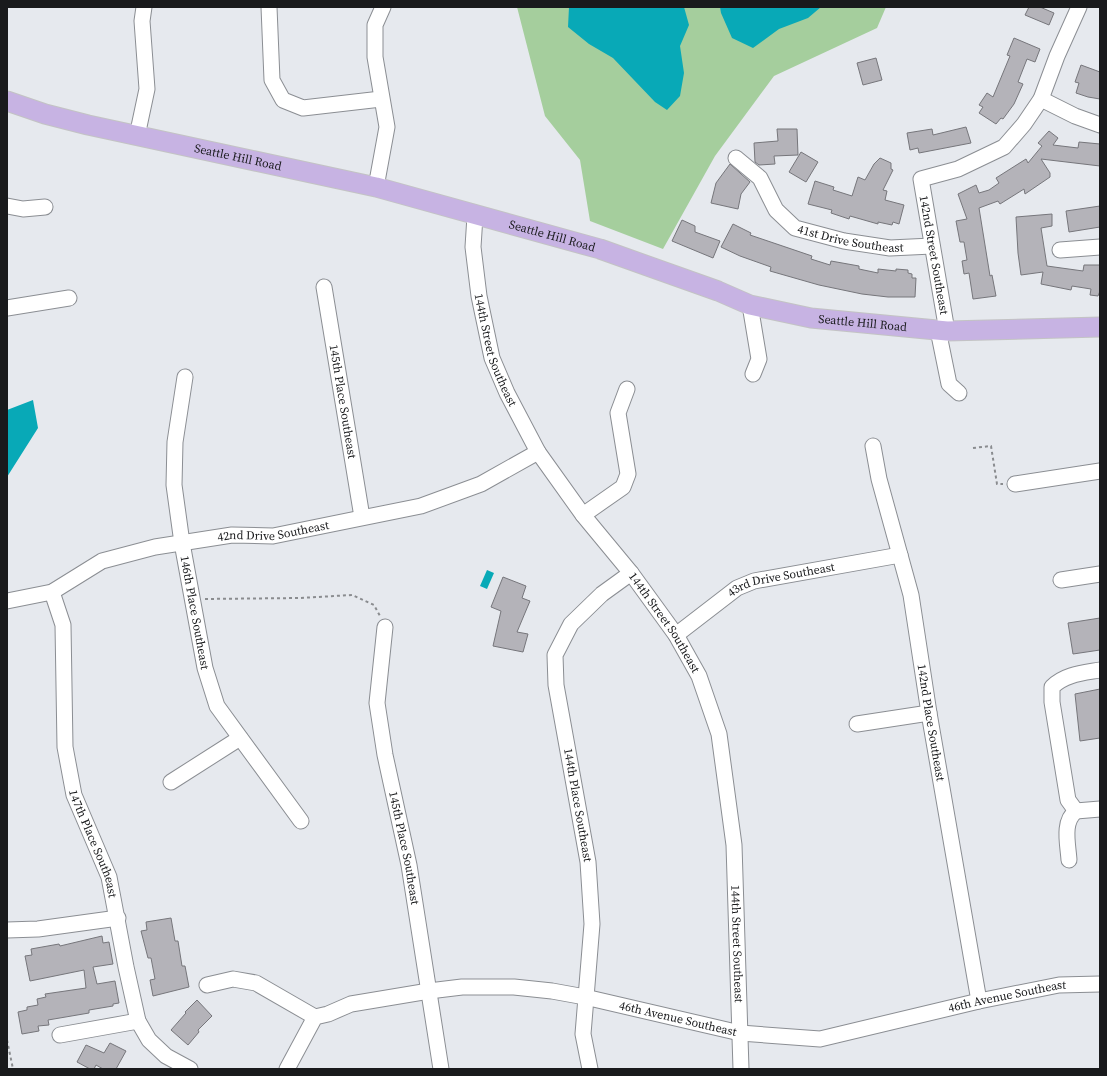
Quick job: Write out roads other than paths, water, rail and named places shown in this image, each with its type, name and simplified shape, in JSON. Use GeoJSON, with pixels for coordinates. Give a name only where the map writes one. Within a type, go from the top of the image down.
{"type":"FeatureCollection","features":[{"type":"Feature","properties":{"kind":"main road","name":"Seattle Hill Road"},"geometry":{"type":"LineString","coordinates":[[7,101],[45,114],[137,136],[376,188],[600,249],[718,291],[750,305],[811,318],[943,331],[1100,327]]}},
{"type":"Feature","properties":{"kind":"street"},"geometry":{"type":"LineString","coordinates":[[137,136],[147,89],[142,21],[144,7]]}},
{"type":"Feature","properties":{"kind":"street"},"geometry":{"type":"LineString","coordinates":[[269,7],[272,80],[283,100],[303,108],[381,99]]}},
{"type":"Feature","properties":{"kind":"street"},"geometry":{"type":"LineString","coordinates":[[376,188],[387,127],[375,57],[375,25],[383,7]]}},
{"type":"Feature","properties":{"kind":"street"},"geometry":{"type":"LineString","coordinates":[[1079,7],[1040,99],[1075,116],[1100,125]]}},
{"type":"Feature","properties":{"kind":"street","name":"142nd Street Southeast"},"geometry":{"type":"LineString","coordinates":[[959,393],[949,384],[932,246],[921,179],[958,169],[1004,147],[1024,124],[1040,99]]}},
{"type":"Feature","properties":{"kind":"street","name":"41st Drive Southeast"},"geometry":{"type":"LineString","coordinates":[[736,158],[760,178],[776,210],[795,228],[844,241],[890,248],[932,246]]}},
{"type":"Feature","properties":{"kind":"street"},"geometry":{"type":"LineString","coordinates":[[7,206],[23,208],[44,207]]}},
{"type":"Feature","properties":{"kind":"street","name":"144th Street Southeast"},"geometry":{"type":"LineString","coordinates":[[475,216],[473,247],[479,296],[492,358],[507,393],[538,452],[584,515],[631,573],[676,635],[699,676],[719,734],[734,844],[741,1069]]}},
{"type":"Feature","properties":{"kind":"street"},"geometry":{"type":"LineString","coordinates":[[1060,250],[1100,247]]}},
{"type":"Feature","properties":{"kind":"street","name":"145th Place Southeast"},"geometry":{"type":"LineString","coordinates":[[324,287],[362,517]]}},
{"type":"Feature","properties":{"kind":"street"},"geometry":{"type":"LineString","coordinates":[[7,308],[69,298]]}},
{"type":"Feature","properties":{"kind":"street"},"geometry":{"type":"LineString","coordinates":[[750,305],[759,359],[753,374]]}},
{"type":"Feature","properties":{"kind":"street","name":"146th Place Southeast"},"geometry":{"type":"LineString","coordinates":[[185,377],[175,442],[174,485],[182,543],[205,668],[217,706],[301,822]]}},
{"type":"Feature","properties":{"kind":"street"},"geometry":{"type":"LineString","coordinates":[[584,515],[623,487],[628,474],[618,413],[627,389]]}},
{"type":"Feature","properties":{"kind":"street","name":"142nd Place Southeast"},"geometry":{"type":"LineString","coordinates":[[873,446],[879,479],[911,595],[929,713],[979,1001]]}},
{"type":"Feature","properties":{"kind":"street","name":"42nd Drive Southeast"},"geometry":{"type":"LineString","coordinates":[[7,601],[52,592],[102,561],[155,547],[232,535],[273,536],[421,506],[481,484],[538,452]]}},
{"type":"Feature","properties":{"kind":"street"},"geometry":{"type":"LineString","coordinates":[[1015,484],[1100,471]]}},
{"type":"Feature","properties":{"kind":"street","name":"43rd Drive Southeast"},"geometry":{"type":"LineString","coordinates":[[676,635],[737,588],[754,581],[900,555]]}},
{"type":"Feature","properties":{"kind":"street","name":"144th Place Southeast"},"geometry":{"type":"LineString","coordinates":[[590,1069],[584,1034],[585,998],[592,924],[588,862],[556,685],[555,654],[571,624],[602,594],[631,573]]}},
{"type":"Feature","properties":{"kind":"street"},"geometry":{"type":"LineString","coordinates":[[1061,580],[1100,574]]}},
{"type":"Feature","properties":{"kind":"street","name":"147th Place Southeast"},"geometry":{"type":"LineString","coordinates":[[52,592],[63,625],[65,747],[74,795],[109,877],[138,1022],[149,1040],[166,1056],[190,1069]]}},
{"type":"Feature","properties":{"kind":"street","name":"145th Place Southeast"},"geometry":{"type":"LineString","coordinates":[[384,627],[377,702],[385,755],[409,865],[441,1069]]}},
{"type":"Feature","properties":{"kind":"street"},"geometry":{"type":"LineString","coordinates":[[1076,811],[1068,800],[1052,702],[1052,687],[1058,681],[1071,675],[1100,670]]}},
{"type":"Feature","properties":{"kind":"street"},"geometry":{"type":"LineString","coordinates":[[857,724],[929,713]]}},
{"type":"Feature","properties":{"kind":"street"},"geometry":{"type":"LineString","coordinates":[[171,782],[240,738]]}},
{"type":"Feature","properties":{"kind":"street"},"geometry":{"type":"LineString","coordinates":[[1069,860],[1067,825],[1072,814],[1076,811],[1100,809]]}},
{"type":"Feature","properties":{"kind":"street"},"geometry":{"type":"LineString","coordinates":[[7,930],[38,929],[118,918]]}},
{"type":"Feature","properties":{"kind":"street"},"geometry":{"type":"LineString","coordinates":[[207,985],[233,979],[256,983],[314,1017],[287,1069]]}},
{"type":"Feature","properties":{"kind":"street","name":"46th Avenue Southeast"},"geometry":{"type":"LineString","coordinates":[[314,1017],[328,1014],[351,1004],[429,991],[462,987],[514,987],[552,991],[740,1032],[820,1039],[979,1001],[1059,985],[1100,984]]}},
{"type":"Feature","properties":{"kind":"street"},"geometry":{"type":"LineString","coordinates":[[60,1035],[138,1022]]}},
{"type":"Feature","properties":{"kind":"water"},"geometry":{"type":"Polygon","coordinates":[[[569,7],[684,7],[689,25],[680,46],[684,73],[680,96],[667,110],[655,102],[613,58],[589,44],[568,27],[569,7]]]}},
{"type":"Feature","properties":{"kind":"water"},"geometry":{"type":"Polygon","coordinates":[[[720,7],[821,7],[808,18],[779,29],[753,48],[732,38],[721,13],[720,7]]]}},
{"type":"Feature","properties":{"kind":"water"},"geometry":{"type":"Polygon","coordinates":[[[33,400],[38,428],[7,477],[7,410],[33,400]]]}},
{"type":"Feature","properties":{"kind":"water"},"geometry":{"type":"Polygon","coordinates":[[[487,570],[494,573],[487,589],[480,586],[487,570]]]}}]}
